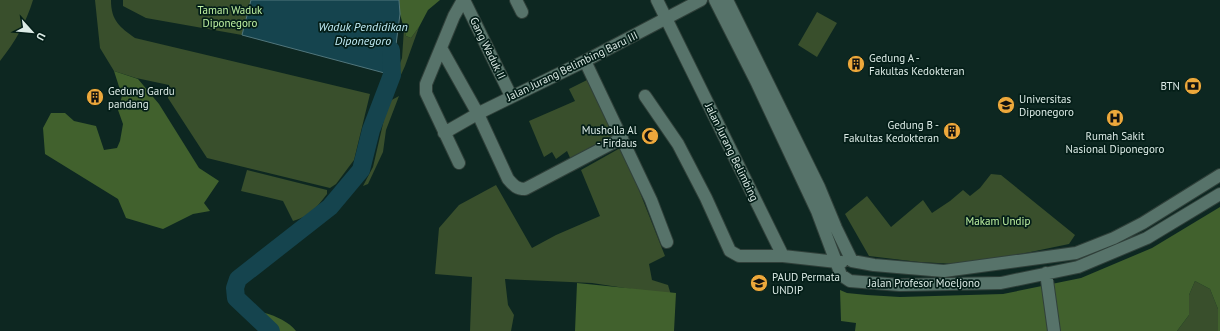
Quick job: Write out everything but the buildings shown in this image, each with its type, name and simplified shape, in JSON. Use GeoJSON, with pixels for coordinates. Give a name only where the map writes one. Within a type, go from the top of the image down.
{"type":"FeatureCollection","features":[{"type":"Feature","properties":{"kind":"street"},"geometry":{"type":"LineString","coordinates":[[459,163],[426,93],[426,84],[454,16],[464,0]]}},
{"type":"Feature","properties":{"kind":"street","name":"Gang Waduk II"},"geometry":{"type":"LineString","coordinates":[[464,0],[511,96]]}},
{"type":"Feature","properties":{"kind":"street"},"geometry":{"type":"LineString","coordinates":[[516,0],[522,12]]}},
{"type":"Feature","properties":{"kind":"street","name":"Jalan Jurang Belimbing"},"geometry":{"type":"LineString","coordinates":[[657,0],[783,256]]}},
{"type":"Feature","properties":{"kind":"street","name":"Jalan Jurang Belimbing Baru III"},"geometry":{"type":"LineString","coordinates":[[444,133],[511,96],[585,61],[702,0]]}},
{"type":"Feature","properties":{"kind":"street","name":"Jalan Profesor Moeljono"},"geometry":{"type":"LineString","coordinates":[[715,0],[756,81],[817,211],[841,275],[846,280],[868,284],[900,285],[1002,282],[1078,267],[1147,238],[1220,194]]}},
{"type":"Feature","properties":{"kind":"street"},"geometry":{"type":"LineString","coordinates":[[727,0],[819,187],[852,261]]}},
{"type":"Feature","properties":{"kind":"street"},"geometry":{"type":"LineString","coordinates":[[441,48],[478,114],[508,179],[519,189],[525,189],[622,138]]}},
{"type":"Feature","properties":{"kind":"street"},"geometry":{"type":"LineString","coordinates":[[585,61],[651,200],[667,242]]}},
{"type":"Feature","properties":{"kind":"street"},"geometry":{"type":"LineString","coordinates":[[645,96],[678,144],[706,198],[730,251],[739,256],[783,256],[836,262],[852,261],[874,265],[944,271],[1076,253],[1103,243],[1143,223],[1220,175]]}},
{"type":"Feature","properties":{"kind":"street"},"geometry":{"type":"LineString","coordinates":[[1046,273],[1054,331]]}},
{"type":"Feature","properties":{"kind":"green space"},"geometry":{"type":"Polygon","coordinates":[[[0,0],[33,0],[20,32],[0,61],[0,0]]]}},
{"type":"Feature","properties":{"kind":"green space"},"geometry":{"type":"Polygon","coordinates":[[[95,0],[111,0],[111,7],[117,23],[135,38],[370,94],[354,160],[336,184],[330,188],[207,158],[168,98],[169,85],[136,78],[114,71],[100,48],[95,0]]]}},
{"type":"Feature","properties":{"kind":"green space","name":"Taman Waduk Diponegoro"},"geometry":{"type":"Polygon","coordinates":[[[123,0],[251,0],[242,35],[146,18],[123,6],[123,0]]]}},
{"type":"Feature","properties":{"kind":"green space"},"geometry":{"type":"Polygon","coordinates":[[[399,0],[440,0],[428,10],[411,38],[406,36],[400,14],[399,0]]]}},
{"type":"Feature","properties":{"kind":"green space"},"geometry":{"type":"Polygon","coordinates":[[[817,12],[837,23],[817,57],[798,45],[817,12]]]}},
{"type":"Feature","properties":{"kind":"green space"},"geometry":{"type":"Polygon","coordinates":[[[419,27],[405,66],[395,88],[391,87],[402,58],[404,29],[406,36],[411,38],[419,27]]]}},
{"type":"Feature","properties":{"kind":"green space"},"geometry":{"type":"Polygon","coordinates":[[[114,71],[138,79],[159,104],[199,168],[219,181],[204,203],[210,211],[193,214],[163,229],[126,218],[118,199],[45,154],[43,128],[51,113],[65,113],[74,121],[96,126],[104,150],[117,148],[120,141],[123,124],[118,110],[122,96],[114,71]]]}},
{"type":"Feature","properties":{"kind":"green space"},"geometry":{"type":"Polygon","coordinates":[[[587,80],[616,133],[612,140],[571,160],[567,151],[556,159],[552,152],[544,157],[529,121],[575,101],[569,89],[587,80]]]}},
{"type":"Feature","properties":{"kind":"green space"},"geometry":{"type":"Polygon","coordinates":[[[399,96],[386,130],[383,152],[368,184],[363,186],[373,167],[388,102],[399,96]]]}},
{"type":"Feature","properties":{"kind":"green space"},"geometry":{"type":"Polygon","coordinates":[[[622,147],[665,256],[649,264],[652,280],[668,285],[671,295],[592,283],[505,279],[508,305],[514,315],[511,331],[470,331],[472,277],[435,274],[439,228],[459,205],[496,185],[532,248],[556,235],[600,216],[581,170],[622,147]]]}},
{"type":"Feature","properties":{"kind":"green space"},"geometry":{"type":"Polygon","coordinates":[[[247,170],[327,190],[327,194],[312,211],[304,217],[293,221],[283,201],[241,191],[247,170]]]}},
{"type":"Feature","properties":{"kind":"green space","name":"Makam Undip"},"geometry":{"type":"Polygon","coordinates":[[[991,174],[1001,175],[1075,235],[1069,244],[1016,255],[956,264],[919,262],[869,256],[845,214],[867,196],[891,227],[923,200],[932,213],[963,190],[970,196],[980,188],[991,174]]]}},
{"type":"Feature","properties":{"kind":"green space"},"geometry":{"type":"Polygon","coordinates":[[[1220,207],[1220,331],[1218,331],[1218,309],[1210,289],[1195,281],[1189,295],[1189,315],[1177,331],[855,331],[856,323],[841,321],[840,290],[847,293],[900,297],[1003,294],[1081,278],[1152,248],[1220,207]]]}},
{"type":"Feature","properties":{"kind":"green space"},"geometry":{"type":"Polygon","coordinates":[[[1195,281],[1210,289],[1218,309],[1218,331],[1177,331],[1189,315],[1189,295],[1195,281]]]}},
{"type":"Feature","properties":{"kind":"green space"},"geometry":{"type":"Polygon","coordinates":[[[577,283],[676,293],[674,331],[575,331],[577,283]]]}},
{"type":"Feature","properties":{"kind":"green space"},"geometry":{"type":"Polygon","coordinates":[[[265,313],[282,320],[296,331],[264,331],[260,328],[265,313]]]}},
{"type":"Feature","properties":{"kind":"water","name":"Waduk Pendidikan Diponegoro"},"geometry":{"type":"Polygon","coordinates":[[[251,0],[399,0],[400,14],[392,75],[242,35],[251,0]]]}},
{"type":"Feature","properties":{"kind":"waterway"},"geometry":{"type":"LineString","coordinates":[[271,331],[236,298],[235,288],[238,279],[330,207],[361,170],[371,130],[392,75],[391,50]]}},
{"type":"Feature","properties":{"kind":"place","name":"Gedung A - Fakultas Kedokteran"},"geometry":{"type":"Point","coordinates":[856,64]}},
{"type":"Feature","properties":{"kind":"place","name":"BTN"},"geometry":{"type":"Point","coordinates":[1193,86]}},
{"type":"Feature","properties":{"kind":"place","name":"Gedung Gardu pandang"},"geometry":{"type":"Point","coordinates":[95,97]}},
{"type":"Feature","properties":{"kind":"place","name":"Universitas Diponegoro"},"geometry":{"type":"Point","coordinates":[1006,105]}},
{"type":"Feature","properties":{"kind":"place","name":"Rumah Sakit Nasional Diponegoro"},"geometry":{"type":"Point","coordinates":[1115,118]}},
{"type":"Feature","properties":{"kind":"place","name":"Gedung B - Fakultas Kedokteran"},"geometry":{"type":"Point","coordinates":[952,131]}},
{"type":"Feature","properties":{"kind":"place","name":"Musholla Al - Firdaus"},"geometry":{"type":"Point","coordinates":[650,136]}},
{"type":"Feature","properties":{"kind":"place","name":"PAUD Permata UNDIP"},"geometry":{"type":"Point","coordinates":[759,283]}}]}
